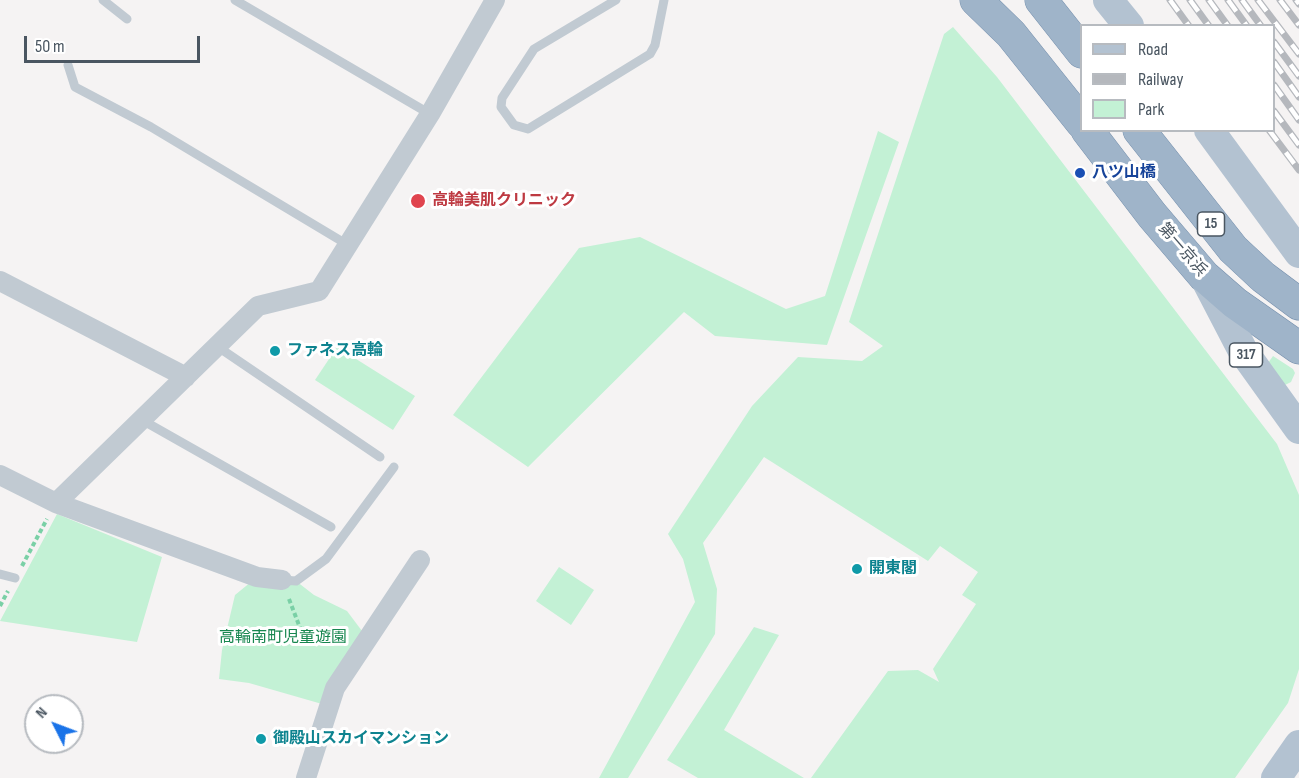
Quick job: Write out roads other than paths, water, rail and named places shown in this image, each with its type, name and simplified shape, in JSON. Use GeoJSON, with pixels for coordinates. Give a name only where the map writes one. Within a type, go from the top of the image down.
{"type":"FeatureCollection","features":[{"type":"Feature","properties":{"kind":"highway"},"geometry":{"type":"LineString","coordinates":[[976,0],[1011,34],[1080,120]]}},
{"type":"Feature","properties":{"kind":"highway"},"geometry":{"type":"LineString","coordinates":[[1041,0],[1080,49]]}},
{"type":"Feature","properties":{"kind":"highway","name":"第一京浜"},"geometry":{"type":"LineString","coordinates":[[1089,132],[1152,215],[1204,276],[1245,311],[1299,348]]}},
{"type":"Feature","properties":{"kind":"highway","name":"15"},"geometry":{"type":"LineString","coordinates":[[1141,132],[1233,249],[1263,277],[1299,304]]}},
{"type":"Feature","properties":{"kind":"main road"},"geometry":{"type":"LineString","coordinates":[[1108,0],[1127,24]]}},
{"type":"Feature","properties":{"kind":"main road"},"geometry":{"type":"LineString","coordinates":[[1210,132],[1299,253]]}},
{"type":"Feature","properties":{"kind":"main road","name":"317"},"geometry":{"type":"LineString","coordinates":[[1204,276],[1243,351],[1299,427]]}},
{"type":"Feature","properties":{"kind":"main road","name":"317"},"geometry":{"type":"LineString","coordinates":[[1299,393],[1296,412],[1299,427]]}},
{"type":"Feature","properties":{"kind":"main road"},"geometry":{"type":"LineString","coordinates":[[1276,778],[1299,745]]}},
{"type":"Feature","properties":{"kind":"street"},"geometry":{"type":"LineString","coordinates":[[56,503],[258,306],[319,291],[430,114],[495,0]]}},
{"type":"Feature","properties":{"kind":"street"},"geometry":{"type":"LineString","coordinates":[[0,281],[186,377]]}},
{"type":"Feature","properties":{"kind":"street"},"geometry":{"type":"LineString","coordinates":[[0,476],[56,503],[257,577],[282,580]]}},
{"type":"Feature","properties":{"kind":"street"},"geometry":{"type":"LineString","coordinates":[[306,778],[335,688],[420,560]]}},
{"type":"Feature","properties":{"kind":"lane"},"geometry":{"type":"LineString","coordinates":[[103,0],[127,19]]}},
{"type":"Feature","properties":{"kind":"lane"},"geometry":{"type":"LineString","coordinates":[[235,0],[430,114]]}},
{"type":"Feature","properties":{"kind":"lane"},"geometry":{"type":"LineString","coordinates":[[616,0],[534,50],[502,98],[501,107],[514,125],[528,129],[650,54],[655,45],[664,0]]}},
{"type":"Feature","properties":{"kind":"lane"},"geometry":{"type":"LineString","coordinates":[[68,65],[75,87],[151,127],[348,244]]}},
{"type":"Feature","properties":{"kind":"lane"},"geometry":{"type":"LineString","coordinates":[[218,347],[380,457]]}},
{"type":"Feature","properties":{"kind":"lane"},"geometry":{"type":"LineString","coordinates":[[142,420],[331,527]]}},
{"type":"Feature","properties":{"kind":"lane"},"geometry":{"type":"LineString","coordinates":[[282,580],[296,581],[326,559],[394,467]]}},
{"type":"Feature","properties":{"kind":"lane"},"geometry":{"type":"LineString","coordinates":[[0,574],[15,578]]}},
{"type":"Feature","properties":{"kind":"railway"},"geometry":{"type":"LineString","coordinates":[[1170,0],[1188,24]]}},
{"type":"Feature","properties":{"kind":"railway"},"geometry":{"type":"LineString","coordinates":[[1190,0],[1208,24]]}},
{"type":"Feature","properties":{"kind":"railway"},"geometry":{"type":"LineString","coordinates":[[1209,0],[1227,24]]}},
{"type":"Feature","properties":{"kind":"railway"},"geometry":{"type":"LineString","coordinates":[[1228,0],[1246,24]]}},
{"type":"Feature","properties":{"kind":"railway"},"geometry":{"type":"LineString","coordinates":[[1242,0],[1260,24]]}},
{"type":"Feature","properties":{"kind":"railway"},"geometry":{"type":"LineString","coordinates":[[1258,0],[1299,54]]}},
{"type":"Feature","properties":{"kind":"railway"},"geometry":{"type":"LineString","coordinates":[[1280,0],[1299,25]]}},
{"type":"Feature","properties":{"kind":"railway"},"geometry":{"type":"LineString","coordinates":[[1296,0],[1299,4]]}},
{"type":"Feature","properties":{"kind":"railway"},"geometry":{"type":"LineString","coordinates":[[1275,43],[1299,76]]}},
{"type":"Feature","properties":{"kind":"railway"},"geometry":{"type":"LineString","coordinates":[[1275,63],[1299,97]]}},
{"type":"Feature","properties":{"kind":"railway"},"geometry":{"type":"LineString","coordinates":[[1275,86],[1299,120]]}},
{"type":"Feature","properties":{"kind":"railway"},"geometry":{"type":"LineString","coordinates":[[1275,112],[1299,145]]}},
{"type":"Feature","properties":{"kind":"railway"},"geometry":{"type":"LineString","coordinates":[[1270,132],[1299,170]]}},
{"type":"Feature","properties":{"kind":"place","name":"八ツ山橋"},"geometry":{"type":"Point","coordinates":[1080,173]}},
{"type":"Feature","properties":{"kind":"place","name":"高輪美肌クリニック"},"geometry":{"type":"Point","coordinates":[418,201]}},
{"type":"Feature","properties":{"kind":"place","name":"ファネス高輪"},"geometry":{"type":"Point","coordinates":[275,351]}},
{"type":"Feature","properties":{"kind":"place","name":"開東閣"},"geometry":{"type":"Point","coordinates":[857,569]}},
{"type":"Feature","properties":{"kind":"place","name":"御殿山スカイマンション"},"geometry":{"type":"Point","coordinates":[261,739]}},
{"type":"Feature","properties":{"kind":"park label","name":"高輪南町児童遊園"},"geometry":{"type":"Point","coordinates":[283,638]}}]}
